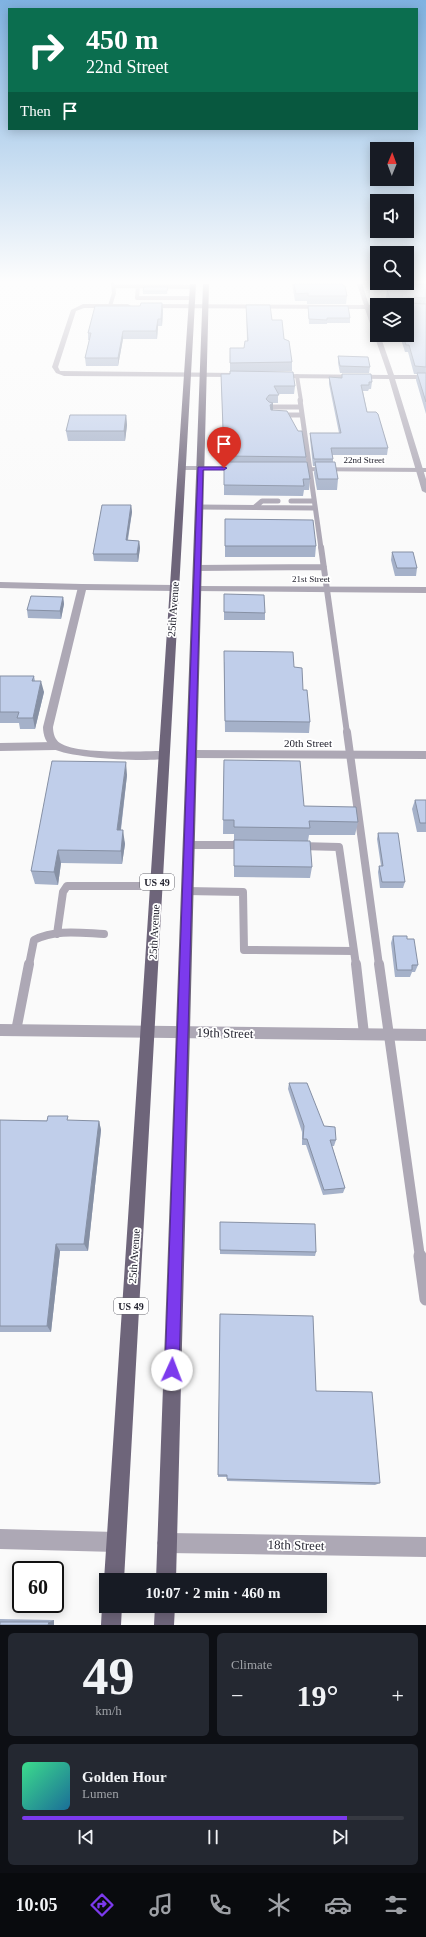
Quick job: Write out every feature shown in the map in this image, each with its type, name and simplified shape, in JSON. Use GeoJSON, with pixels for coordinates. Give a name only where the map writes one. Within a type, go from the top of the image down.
{"type":"FeatureCollection","features":[{"type":"Feature","properties":{"kind":"main road","name":"25th Avenue"},"geometry":{"type":"LineString","coordinates":[[114,1573],[188,360]]}},
{"type":"Feature","properties":{"kind":"main road","name":"25th Avenue"},"geometry":{"type":"LineString","coordinates":[[166,1573],[203,360]]}},
{"type":"Feature","properties":{"kind":"main road"},"geometry":{"type":"LineString","coordinates":[[111,1625],[112,1613]]}},
{"type":"Feature","properties":{"kind":"main road"},"geometry":{"type":"LineString","coordinates":[[164,1625],[165,1613]]}},
{"type":"Feature","properties":{"kind":"street"},"geometry":{"type":"LineString","coordinates":[[57,360],[55,367],[58,372],[64,374],[243,375]]}},
{"type":"Feature","properties":{"kind":"street"},"geometry":{"type":"LineString","coordinates":[[385,360],[423,470],[426,491]]}},
{"type":"Feature","properties":{"kind":"street"},"geometry":{"type":"LineString","coordinates":[[274,376],[426,377]]}},
{"type":"Feature","properties":{"kind":"street"},"geometry":{"type":"LineString","coordinates":[[182,468],[247,468]]}},
{"type":"Feature","properties":{"kind":"street","name":"22nd Street"},"geometry":{"type":"LineString","coordinates":[[286,469],[423,470]]}},
{"type":"Feature","properties":{"kind":"street"},"geometry":{"type":"LineString","coordinates":[[164,755],[70,752],[55,746],[48,734],[48,727],[82,587],[175,588]]}},
{"type":"Feature","properties":{"kind":"street","name":"21st Street"},"geometry":{"type":"LineString","coordinates":[[196,589],[426,590]]}},
{"type":"Feature","properties":{"kind":"street","name":"20th Street"},"geometry":{"type":"LineString","coordinates":[[191,754],[426,755]]}},
{"type":"Feature","properties":{"kind":"street","name":"19th Street"},"geometry":{"type":"LineString","coordinates":[[0,1030],[426,1035]]}},
{"type":"Feature","properties":{"kind":"street"},"geometry":{"type":"LineString","coordinates":[[0,1539],[116,1542]]}},
{"type":"Feature","properties":{"kind":"street","name":"18th Street"},"geometry":{"type":"LineString","coordinates":[[167,1543],[426,1547]]}},
{"type":"Feature","properties":{"kind":"lane"},"geometry":{"type":"LineString","coordinates":[[297,376],[301,415],[324,567],[426,1299]]}},
{"type":"Feature","properties":{"kind":"lane"},"geometry":{"type":"LineString","coordinates":[[270,407],[301,407]]}},
{"type":"Feature","properties":{"kind":"lane"},"geometry":{"type":"LineString","coordinates":[[273,415],[301,415]]}},
{"type":"Feature","properties":{"kind":"lane"},"geometry":{"type":"LineString","coordinates":[[255,508],[262,501],[278,501]]}},
{"type":"Feature","properties":{"kind":"lane"},"geometry":{"type":"LineString","coordinates":[[292,501],[314,501]]}},
{"type":"Feature","properties":{"kind":"lane"},"geometry":{"type":"LineString","coordinates":[[198,507],[315,508]]}},
{"type":"Feature","properties":{"kind":"lane"},"geometry":{"type":"LineString","coordinates":[[196,568],[324,567]]}},
{"type":"Feature","properties":{"kind":"lane"},"geometry":{"type":"LineString","coordinates":[[0,585],[82,587]]}},
{"type":"Feature","properties":{"kind":"lane"},"geometry":{"type":"LineString","coordinates":[[0,748],[55,746]]}},
{"type":"Feature","properties":{"kind":"lane"},"geometry":{"type":"LineString","coordinates":[[188,845],[251,845]]}},
{"type":"Feature","properties":{"kind":"lane"},"geometry":{"type":"LineString","coordinates":[[291,846],[339,847],[364,1034]]}},
{"type":"Feature","properties":{"kind":"lane"},"geometry":{"type":"LineString","coordinates":[[56,934],[63,892],[67,886],[156,886]]}},
{"type":"Feature","properties":{"kind":"lane"},"geometry":{"type":"LineString","coordinates":[[186,890],[243,892],[244,950],[354,951]]}},
{"type":"Feature","properties":{"kind":"lane"},"geometry":{"type":"LineString","coordinates":[[16,1030],[34,940],[41,936],[56,934],[104,934]]}},
{"type":"Feature","properties":{"kind":"building"},"geometry":{"type":"Polygon","coordinates":[[[230,360],[292,360],[292,362],[230,363],[230,360]]]}},
{"type":"Feature","properties":{"kind":"building"},"geometry":{"type":"Polygon","coordinates":[[[339,360],[369,360],[370,367],[340,366],[339,360]]]}},
{"type":"Feature","properties":{"kind":"building"},"geometry":{"type":"Polygon","coordinates":[[[413,360],[426,360],[426,367],[415,366],[413,360]]]}},
{"type":"Feature","properties":{"kind":"building"},"geometry":{"type":"Polygon","coordinates":[[[230,371],[293,372],[295,386],[274,386],[279,395],[269,395],[266,399],[273,403],[270,405],[271,410],[287,411],[298,431],[302,431],[306,457],[224,456],[221,374],[230,374],[230,371]]]}},
{"type":"Feature","properties":{"kind":"building"},"geometry":{"type":"Polygon","coordinates":[[[417,373],[426,373],[426,402],[417,373]]]}},
{"type":"Feature","properties":{"kind":"building"},"geometry":{"type":"Polygon","coordinates":[[[342,374],[371,374],[372,382],[369,382],[369,385],[361,385],[367,412],[376,412],[378,414],[388,448],[331,448],[333,459],[314,459],[310,433],[341,433],[329,377],[342,378],[342,374]]]}},
{"type":"Feature","properties":{"kind":"building"},"geometry":{"type":"Polygon","coordinates":[[[70,415],[126,415],[124,431],[66,431],[70,415]]]}},
{"type":"Feature","properties":{"kind":"building"},"geometry":{"type":"Polygon","coordinates":[[[224,462],[307,462],[310,479],[303,479],[304,486],[224,485],[224,462]]]}},
{"type":"Feature","properties":{"kind":"building"},"geometry":{"type":"Polygon","coordinates":[[[315,462],[335,462],[338,479],[318,479],[315,462]]]}},
{"type":"Feature","properties":{"kind":"building"},"geometry":{"type":"Polygon","coordinates":[[[102,505],[131,505],[126,540],[139,541],[137,554],[93,554],[102,505]]]}},
{"type":"Feature","properties":{"kind":"building"},"geometry":{"type":"Polygon","coordinates":[[[225,519],[313,520],[316,546],[225,546],[225,519]]]}},
{"type":"Feature","properties":{"kind":"building"},"geometry":{"type":"Polygon","coordinates":[[[392,552],[413,552],[417,568],[397,568],[392,552]]]}},
{"type":"Feature","properties":{"kind":"building"},"geometry":{"type":"Polygon","coordinates":[[[224,594],[264,595],[265,613],[224,612],[224,594]]]}},
{"type":"Feature","properties":{"kind":"building"},"geometry":{"type":"Polygon","coordinates":[[[31,596],[63,597],[60,611],[27,610],[31,596]]]}},
{"type":"Feature","properties":{"kind":"building"},"geometry":{"type":"Polygon","coordinates":[[[224,651],[293,652],[294,667],[302,668],[303,690],[307,690],[310,722],[225,721],[224,651]]]}},
{"type":"Feature","properties":{"kind":"building"},"geometry":{"type":"Polygon","coordinates":[[[0,676],[34,676],[32,681],[41,681],[33,718],[17,718],[19,712],[0,712],[0,676]]]}},
{"type":"Feature","properties":{"kind":"building"},"geometry":{"type":"Polygon","coordinates":[[[224,760],[300,761],[304,806],[356,807],[358,822],[309,821],[310,828],[234,827],[234,820],[223,820],[224,760]]]}},
{"type":"Feature","properties":{"kind":"building"},"geometry":{"type":"Polygon","coordinates":[[[52,761],[126,762],[117,830],[123,830],[121,851],[58,850],[54,872],[31,871],[52,761]]]}},
{"type":"Feature","properties":{"kind":"building"},"geometry":{"type":"Polygon","coordinates":[[[415,800],[426,800],[426,823],[420,823],[415,800]]]}},
{"type":"Feature","properties":{"kind":"building"},"geometry":{"type":"Polygon","coordinates":[[[378,833],[398,833],[405,882],[382,882],[379,866],[383,866],[378,833]]]}},
{"type":"Feature","properties":{"kind":"building"},"geometry":{"type":"Polygon","coordinates":[[[234,840],[310,841],[312,867],[234,866],[234,840]]]}},
{"type":"Feature","properties":{"kind":"building"},"geometry":{"type":"Polygon","coordinates":[[[393,936],[407,936],[407,939],[414,939],[418,965],[412,965],[412,970],[397,970],[393,936]]]}},
{"type":"Feature","properties":{"kind":"building"},"geometry":{"type":"Polygon","coordinates":[[[289,1083],[307,1083],[324,1126],[335,1127],[336,1140],[330,1140],[345,1188],[324,1190],[307,1139],[303,1139],[304,1126],[289,1083]]]}},
{"type":"Feature","properties":{"kind":"building"},"geometry":{"type":"Polygon","coordinates":[[[48,1116],[68,1116],[67,1120],[99,1121],[84,1244],[56,1244],[47,1326],[0,1326],[0,1120],[47,1121],[48,1116]]]}},
{"type":"Feature","properties":{"kind":"building"},"geometry":{"type":"Polygon","coordinates":[[[220,1222],[315,1224],[316,1252],[220,1250],[220,1222]]]}},
{"type":"Feature","properties":{"kind":"building"},"geometry":{"type":"Polygon","coordinates":[[[220,1314],[313,1316],[316,1391],[372,1392],[380,1483],[227,1479],[227,1475],[218,1475],[220,1314]]]}},
{"type":"Feature","properties":{"kind":"building"},"geometry":{"type":"Polygon","coordinates":[[[0,1622],[49,1622],[48,1625],[0,1625],[0,1622]]]}},
{"type":"Feature","properties":{"kind":"route"},"geometry":{"type":"LineString","coordinates":[[172,1370],[200,468],[224,468]]}}]}
